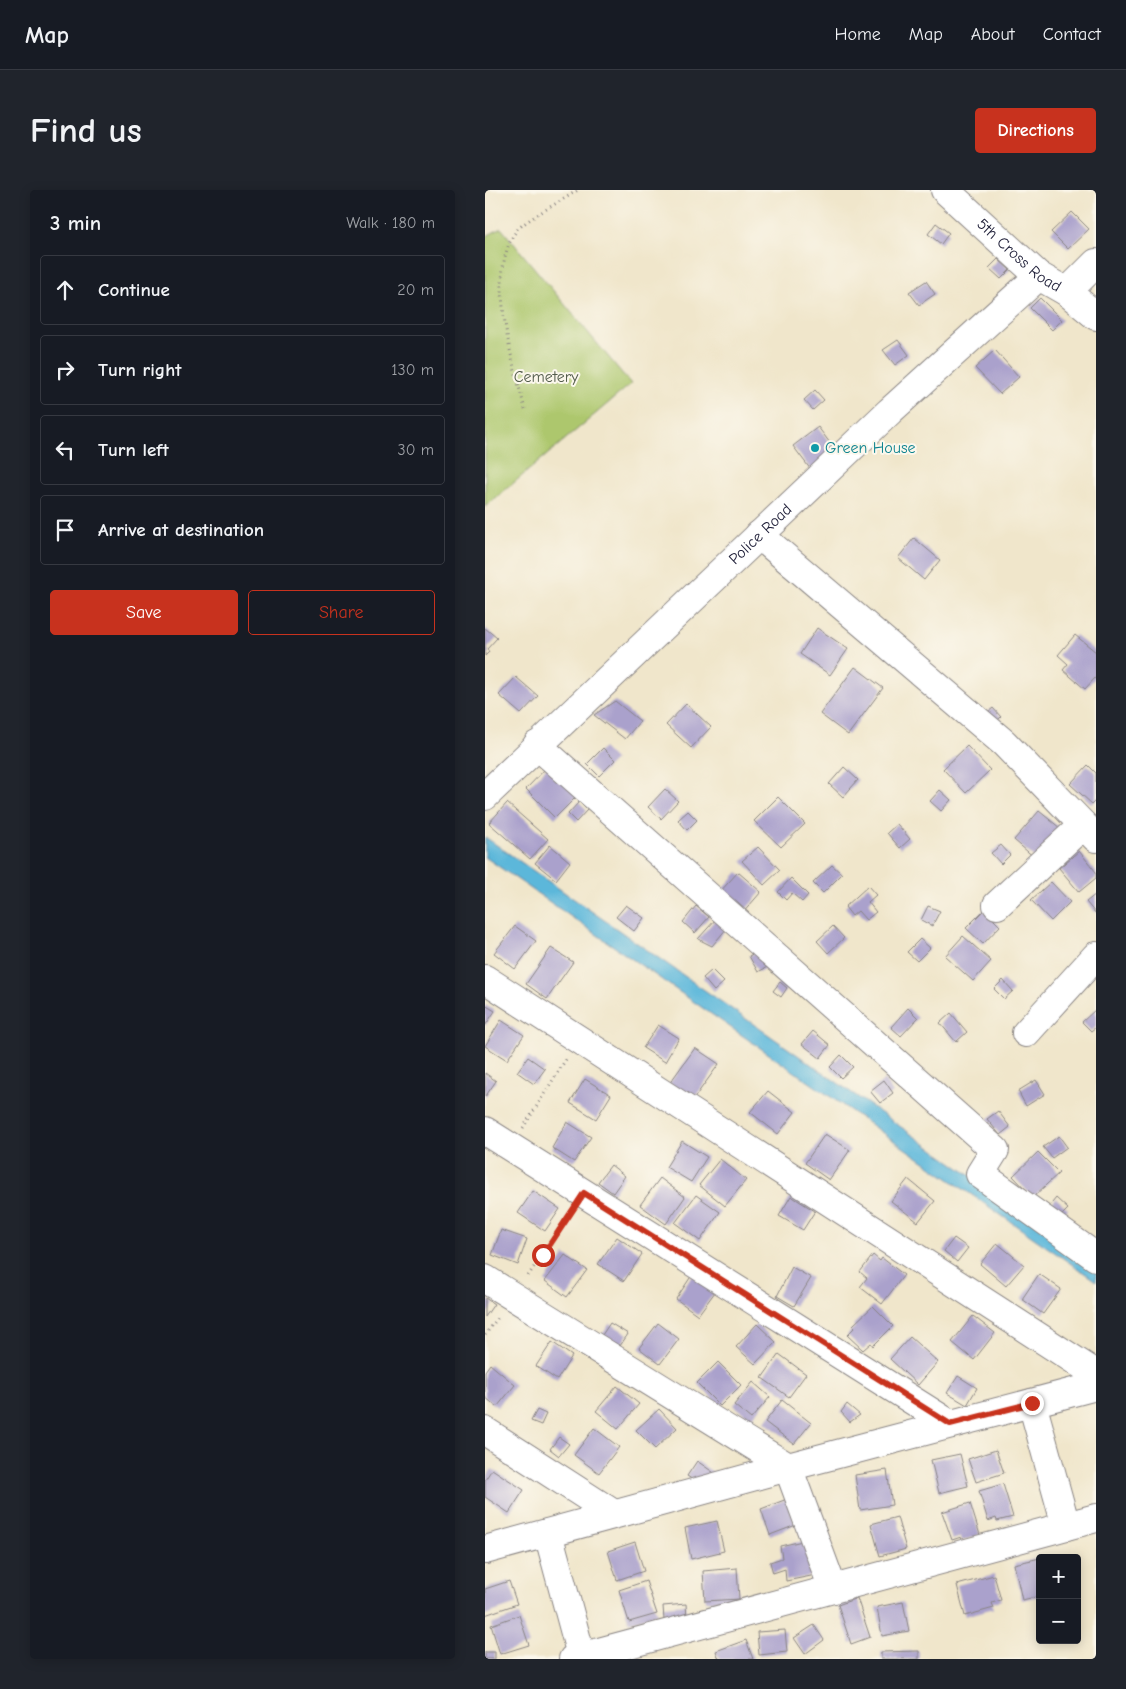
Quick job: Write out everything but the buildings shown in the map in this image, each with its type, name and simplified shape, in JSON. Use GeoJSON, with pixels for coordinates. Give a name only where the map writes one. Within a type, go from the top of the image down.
{"type":"FeatureCollection","features":[{"type":"Feature","properties":{"kind":"street","name":"5th Cross Road"},"geometry":{"type":"LineString","coordinates":[[945,190],[1039,276],[1067,292],[1096,316]]}},
{"type":"Feature","properties":{"kind":"street"},"geometry":{"type":"LineString","coordinates":[[1067,292],[1096,263]]}},
{"type":"Feature","properties":{"kind":"street","name":"Police Road"},"geometry":{"type":"LineString","coordinates":[[485,796],[759,535],[1039,276]]}},
{"type":"Feature","properties":{"kind":"street"},"geometry":{"type":"LineString","coordinates":[[759,535],[1004,743],[1090,831],[997,905]]}},
{"type":"Feature","properties":{"kind":"street"},"geometry":{"type":"LineString","coordinates":[[537,745],[995,1150],[980,1174],[1096,1257]]}},
{"type":"Feature","properties":{"kind":"street"},"geometry":{"type":"LineString","coordinates":[[1026,1033],[1096,956]]}},
{"type":"Feature","properties":{"kind":"street"},"geometry":{"type":"LineString","coordinates":[[485,979],[1096,1374]]}},
{"type":"Feature","properties":{"kind":"street"},"geometry":{"type":"LineString","coordinates":[[485,1131],[950,1424]]}},
{"type":"Feature","properties":{"kind":"street"},"geometry":{"type":"LineString","coordinates":[[485,1278],[788,1466],[833,1589]]}},
{"type":"Feature","properties":{"kind":"street"},"geometry":{"type":"LineString","coordinates":[[485,1550],[788,1466],[1096,1386]]}},
{"type":"Feature","properties":{"kind":"street"},"geometry":{"type":"LineString","coordinates":[[1032,1403],[1066,1526]]}},
{"type":"Feature","properties":{"kind":"street"},"geometry":{"type":"LineString","coordinates":[[485,1431],[614,1514]]}},
{"type":"Feature","properties":{"kind":"street"},"geometry":{"type":"LineString","coordinates":[[548,1533],[579,1658],[1096,1518]]}},
{"type":"Feature","properties":{"kind":"path"},"geometry":{"type":"LineString","coordinates":[[525,408],[498,307],[499,272],[504,247],[518,229],[578,190]]}},
{"type":"Feature","properties":{"kind":"path"},"geometry":{"type":"LineString","coordinates":[[511,1148],[578,1040]]}},
{"type":"Feature","properties":{"kind":"path"},"geometry":{"type":"LineString","coordinates":[[485,1335],[584,1193]]}},
{"type":"Feature","properties":{"kind":"green space","name":"Cemetery"},"geometry":{"type":"Polygon","coordinates":[[[501,228],[631,384],[485,507],[485,237],[501,228]]]}},
{"type":"Feature","properties":{"kind":"water"},"geometry":{"type":"Polygon","coordinates":[[[485,837],[1096,1263],[1096,1281],[485,857],[485,837]]]}},
{"type":"Feature","properties":{"kind":"place","name":"Green House"},"geometry":{"type":"Point","coordinates":[815,448]}},
{"type":"Feature","properties":{"kind":"route"},"geometry":{"type":"LineString","coordinates":[[543,1255],[584,1193],[950,1424],[1032,1403]]}}]}
